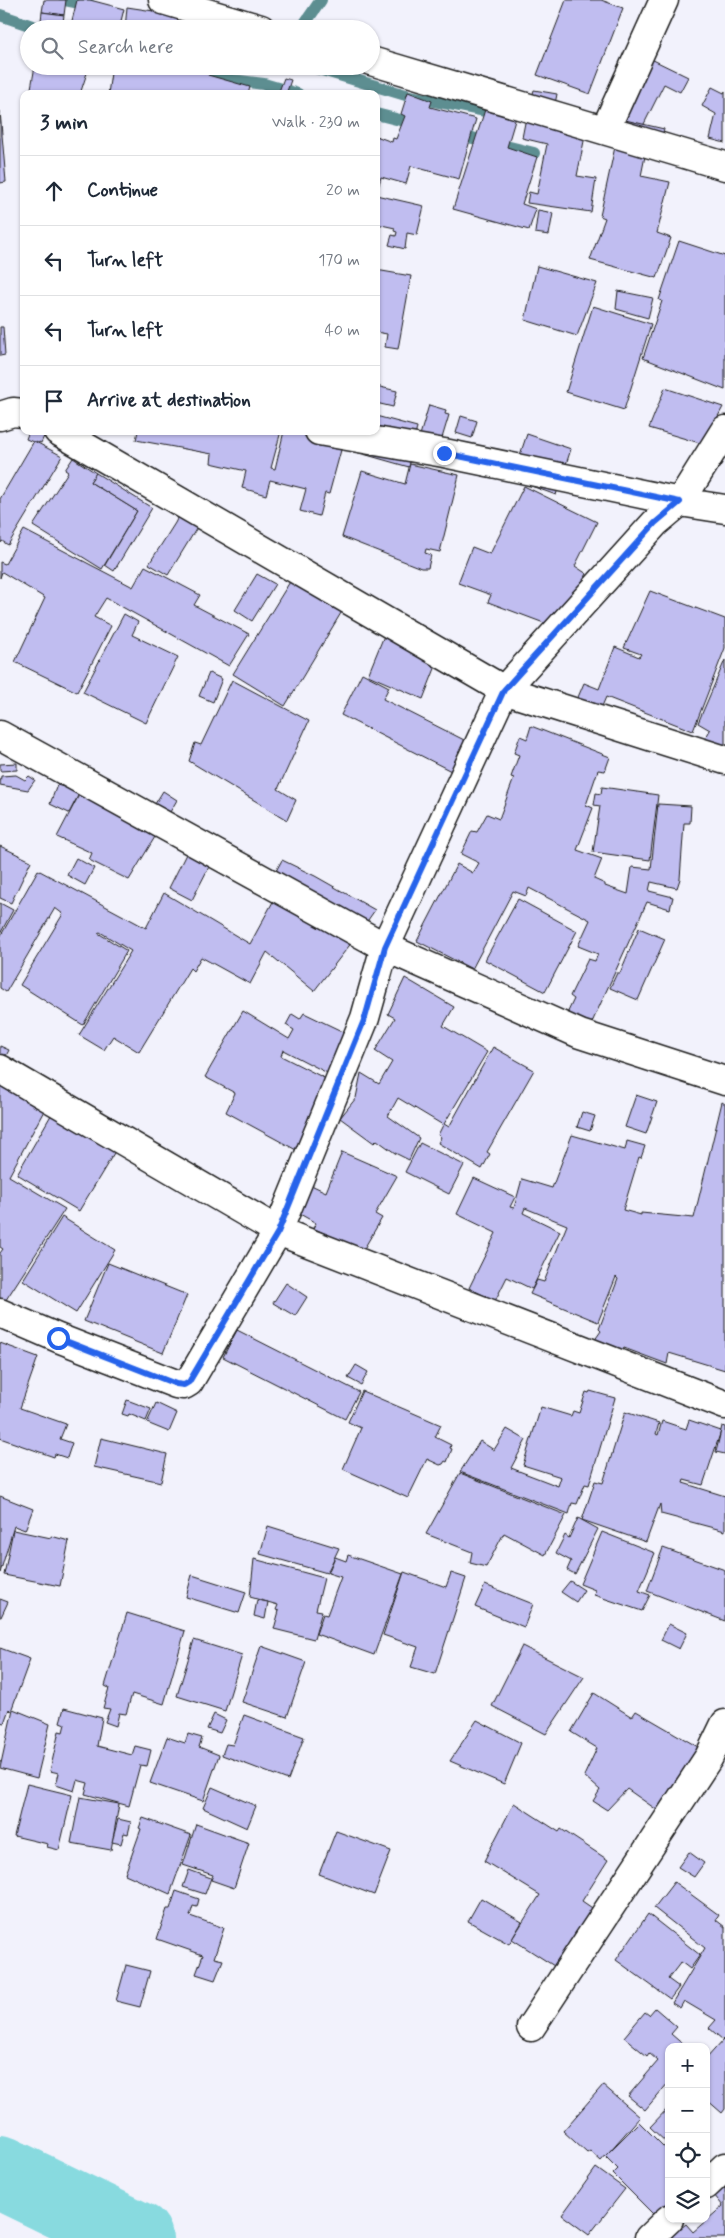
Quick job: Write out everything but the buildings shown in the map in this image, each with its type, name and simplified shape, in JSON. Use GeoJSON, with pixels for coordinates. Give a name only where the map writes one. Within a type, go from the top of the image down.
{"type":"FeatureCollection","features":[{"type":"Feature","properties":{"kind":"street"},"geometry":{"type":"LineString","coordinates":[[164,0],[231,20]]}},
{"type":"Feature","properties":{"kind":"street"},"geometry":{"type":"LineString","coordinates":[[605,130],[664,0]]}},
{"type":"Feature","properties":{"kind":"street"},"geometry":{"type":"LineString","coordinates":[[380,64],[725,166]]}},
{"type":"Feature","properties":{"kind":"street"},"geometry":{"type":"LineString","coordinates":[[0,416],[13,412],[20,413]]}},
{"type":"Feature","properties":{"kind":"street"},"geometry":{"type":"LineString","coordinates":[[0,1313],[176,1384],[184,1385],[189,1382],[278,1232],[365,1018],[385,947],[504,690],[655,523],[680,502],[725,430]]}},
{"type":"Feature","properties":{"kind":"street"},"geometry":{"type":"LineString","coordinates":[[65,435],[504,690],[725,760]]}},
{"type":"Feature","properties":{"kind":"street"},"geometry":{"type":"LineString","coordinates":[[342,435],[444,453],[680,502],[725,509]]}},
{"type":"Feature","properties":{"kind":"street"},"geometry":{"type":"LineString","coordinates":[[0,735],[385,947],[580,1034],[725,1081]]}},
{"type":"Feature","properties":{"kind":"street"},"geometry":{"type":"LineString","coordinates":[[0,1069],[278,1232],[725,1405]]}},
{"type":"Feature","properties":{"kind":"street"},"geometry":{"type":"LineString","coordinates":[[531,2027],[709,1757],[725,1724]]}},
{"type":"Feature","properties":{"kind":"street"},"geometry":{"type":"LineString","coordinates":[[710,2181],[725,2167]]}},
{"type":"Feature","properties":{"kind":"street"},"geometry":{"type":"LineString","coordinates":[[649,2238],[665,2223]]}},
{"type":"Feature","properties":{"kind":"waterway"},"geometry":{"type":"LineString","coordinates":[[65,0],[90,5]]}},
{"type":"Feature","properties":{"kind":"waterway"},"geometry":{"type":"LineString","coordinates":[[307,20],[321,0]]}},
{"type":"Feature","properties":{"kind":"waterway"},"geometry":{"type":"LineString","coordinates":[[0,15],[20,22]]}},
{"type":"Feature","properties":{"kind":"waterway"},"geometry":{"type":"LineString","coordinates":[[215,75],[232,80],[264,84],[284,90]]}},
{"type":"Feature","properties":{"kind":"waterway"},"geometry":{"type":"LineString","coordinates":[[339,75],[409,96],[501,114]]}},
{"type":"Feature","properties":{"kind":"waterway"},"geometry":{"type":"LineString","coordinates":[[380,115],[420,125]]}},
{"type":"Feature","properties":{"kind":"waterway"},"geometry":{"type":"LineString","coordinates":[[456,134],[534,153]]}},
{"type":"Feature","properties":{"kind":"waterway"},"geometry":{"type":"LineString","coordinates":[[0,2172],[136,2238]]}},
{"type":"Feature","properties":{"kind":"route"},"geometry":{"type":"LineString","coordinates":[[58,1338],[176,1384],[184,1385],[189,1382],[278,1232],[352,1054],[365,1018],[385,947],[504,690],[655,523],[680,502],[444,453]]}}]}
